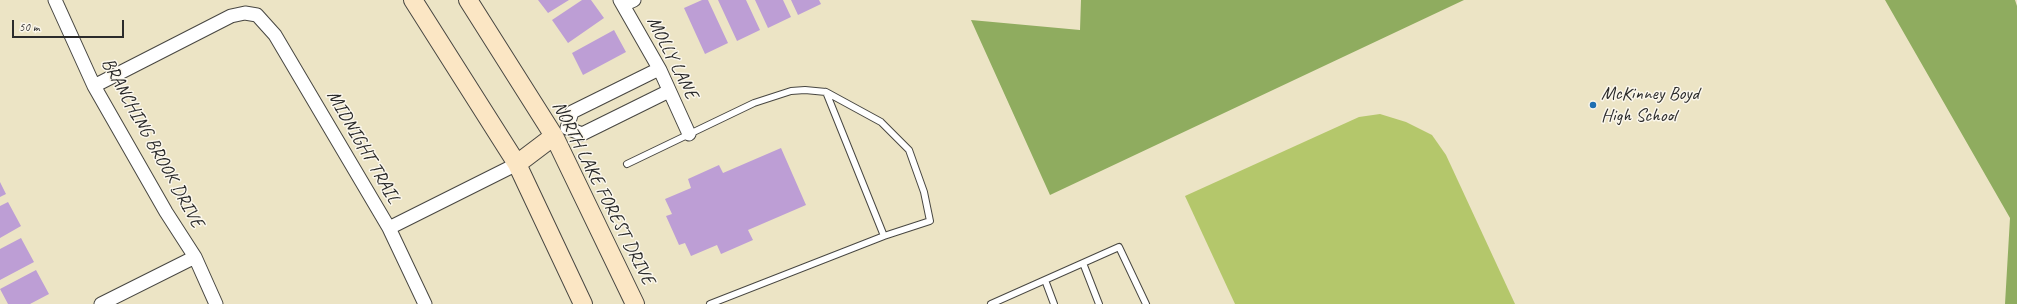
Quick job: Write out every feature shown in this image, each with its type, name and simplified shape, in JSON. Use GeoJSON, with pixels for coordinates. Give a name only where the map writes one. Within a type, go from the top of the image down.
{"type":"FeatureCollection","features":[{"type":"Feature","properties":{"kind":"main road"},"geometry":{"type":"LineString","coordinates":[[413,0],[517,164],[583,304]]}},
{"type":"Feature","properties":{"kind":"main road","name":"NORTH LAKE FOREST DRIVE"},"geometry":{"type":"LineString","coordinates":[[468,0],[560,132],[635,304]]}},
{"type":"Feature","properties":{"kind":"main road"},"geometry":{"type":"LineString","coordinates":[[517,164],[560,132]]}},
{"type":"Feature","properties":{"kind":"street","name":"BRANCHING BROOK DRIVE"},"geometry":{"type":"LineString","coordinates":[[55,0],[94,86],[166,212],[195,257],[216,304]]}},
{"type":"Feature","properties":{"kind":"street","name":"MOLLY LANE"},"geometry":{"type":"LineString","coordinates":[[626,2],[689,134]]}},
{"type":"Feature","properties":{"kind":"street","name":"MIDNIGHT TRAIL"},"geometry":{"type":"LineString","coordinates":[[94,86],[231,16],[245,13],[257,15],[275,35],[389,228],[425,304]]}},
{"type":"Feature","properties":{"kind":"street"},"geometry":{"type":"LineString","coordinates":[[659,69],[572,112],[560,132],[582,134],[669,91]]}},
{"type":"Feature","properties":{"kind":"street"},"geometry":{"type":"LineString","coordinates":[[389,228],[517,164]]}},
{"type":"Feature","properties":{"kind":"street"},"geometry":{"type":"LineString","coordinates":[[101,304],[195,257]]}},
{"type":"Feature","properties":{"kind":"lane"},"geometry":{"type":"LineString","coordinates":[[627,164],[754,103],[791,91],[805,90],[826,92],[881,122],[909,150],[924,192],[930,221],[884,236],[710,304]]}},
{"type":"Feature","properties":{"kind":"lane"},"geometry":{"type":"LineString","coordinates":[[826,92],[884,236]]}},
{"type":"Feature","properties":{"kind":"lane"},"geometry":{"type":"LineString","coordinates":[[992,304],[1007,301],[1045,280],[1119,247],[1146,304]]}},
{"type":"Feature","properties":{"kind":"lane"},"geometry":{"type":"LineString","coordinates":[[1083,263],[1099,304]]}},
{"type":"Feature","properties":{"kind":"lane"},"geometry":{"type":"LineString","coordinates":[[1045,280],[1054,304]]}},
{"type":"Feature","properties":{"kind":"green space"},"geometry":{"type":"Polygon","coordinates":[[[1081,0],[1464,0],[1050,195],[971,20],[1080,30],[1081,0]]]}},
{"type":"Feature","properties":{"kind":"green space"},"geometry":{"type":"Polygon","coordinates":[[[1885,0],[2015,0],[2017,6],[2017,304],[2005,304],[2010,218],[1885,0]]]}},
{"type":"Feature","properties":{"kind":"green space"},"geometry":{"type":"Polygon","coordinates":[[[1380,114],[1406,122],[1432,135],[1446,155],[1515,304],[1235,304],[1185,196],[1359,117],[1380,114]]]}},
{"type":"Feature","properties":{"kind":"building"},"geometry":{"type":"Polygon","coordinates":[[[538,0],[569,0],[548,13],[538,0]]]}},
{"type":"Feature","properties":{"kind":"building"},"geometry":{"type":"Polygon","coordinates":[[[582,0],[591,0],[604,18],[568,43],[552,20],[582,0]]]}},
{"type":"Feature","properties":{"kind":"building"},"geometry":{"type":"Polygon","coordinates":[[[702,0],[708,0],[728,43],[705,54],[684,8],[702,0]]]}},
{"type":"Feature","properties":{"kind":"building"},"geometry":{"type":"Polygon","coordinates":[[[718,0],[746,0],[760,30],[737,41],[718,0]]]}},
{"type":"Feature","properties":{"kind":"building"},"geometry":{"type":"Polygon","coordinates":[[[755,0],[783,0],[791,17],[768,28],[755,0]]]}},
{"type":"Feature","properties":{"kind":"building"},"geometry":{"type":"Polygon","coordinates":[[[791,0],[819,0],[821,4],[798,15],[791,0]]]}},
{"type":"Feature","properties":{"kind":"building"},"geometry":{"type":"Polygon","coordinates":[[[614,30],[626,52],[583,75],[572,53],[614,30]]]}},
{"type":"Feature","properties":{"kind":"building"},"geometry":{"type":"Polygon","coordinates":[[[781,148],[806,205],[748,230],[753,240],[721,254],[717,245],[691,256],[685,243],[679,245],[666,216],[672,214],[665,199],[691,188],[688,179],[719,165],[723,173],[781,148]]]}},
{"type":"Feature","properties":{"kind":"building"},"geometry":{"type":"Polygon","coordinates":[[[0,182],[6,194],[0,197],[0,182]]]}},
{"type":"Feature","properties":{"kind":"building"},"geometry":{"type":"Polygon","coordinates":[[[8,202],[21,226],[0,238],[0,206],[8,202]]]}},
{"type":"Feature","properties":{"kind":"building"},"geometry":{"type":"Polygon","coordinates":[[[21,238],[34,262],[0,280],[0,249],[21,238]]]}},
{"type":"Feature","properties":{"kind":"building"},"geometry":{"type":"Polygon","coordinates":[[[36,270],[49,294],[30,304],[8,304],[0,289],[36,270]]]}},
{"type":"Feature","properties":{"kind":"place","name":"McKinney Boyd High School"},"geometry":{"type":"Point","coordinates":[1593,105]}}]}
